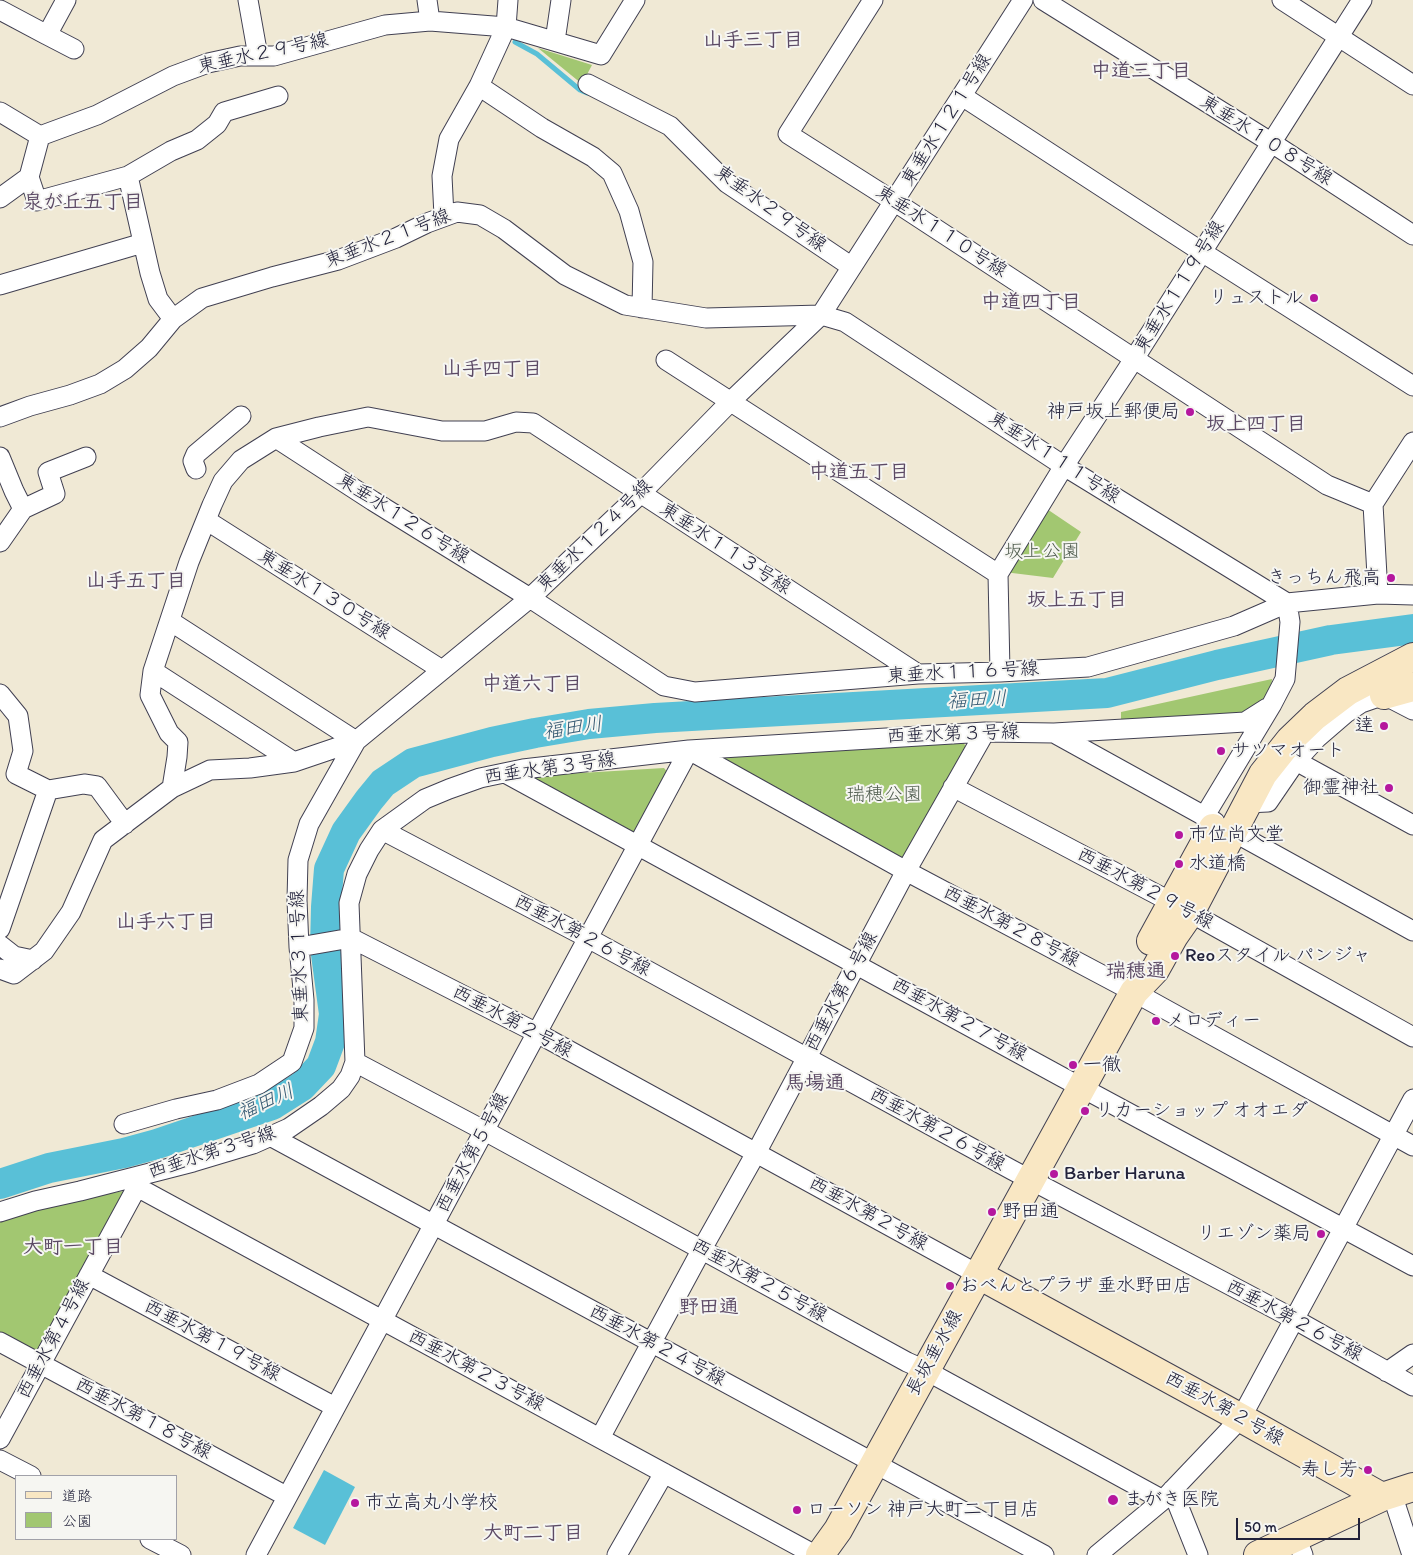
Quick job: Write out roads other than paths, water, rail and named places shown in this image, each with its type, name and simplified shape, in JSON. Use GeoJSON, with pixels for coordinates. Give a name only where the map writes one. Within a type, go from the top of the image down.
{"type":"FeatureCollection","features":[{"type":"Feature","properties":{"kind":"main road","name":"長坂垂水線"},"geometry":{"type":"LineString","coordinates":[[1218,824],[1247,803],[1263,774],[1290,740],[1364,661],[1413,636]]}},
{"type":"Feature","properties":{"kind":"main road","name":"長坂垂水線"},"geometry":{"type":"LineString","coordinates":[[820,1555],[838,1530],[875,1464],[1134,992],[1140,961],[1181,908],[1218,824],[1251,766],[1278,729],[1302,704],[1339,686],[1413,657]]}},
{"type":"Feature","properties":{"kind":"main road"},"geometry":{"type":"LineString","coordinates":[[1384,695],[1413,687]]}},
{"type":"Feature","properties":{"kind":"main road","name":"西垂水第２号線"},"geometry":{"type":"LineString","coordinates":[[979,1275],[1241,1418],[1396,1492]]}},
{"type":"Feature","properties":{"kind":"main road"},"geometry":{"type":"LineString","coordinates":[[1258,1555],[1300,1546],[1396,1492]]}},
{"type":"Feature","properties":{"kind":"street"},"geometry":{"type":"LineString","coordinates":[[47,35],[66,0]]}},
{"type":"Feature","properties":{"kind":"street"},"geometry":{"type":"LineString","coordinates":[[248,0],[258,56]]}},
{"type":"Feature","properties":{"kind":"street"},"geometry":{"type":"LineString","coordinates":[[427,0],[430,21]]}},
{"type":"Feature","properties":{"kind":"street"},"geometry":{"type":"LineString","coordinates":[[444,216],[442,176],[450,139],[478,86],[506,26],[508,0]]}},
{"type":"Feature","properties":{"kind":"street"},"geometry":{"type":"LineString","coordinates":[[555,42],[561,0]]}},
{"type":"Feature","properties":{"kind":"street","name":"東垂水２９号線"},"geometry":{"type":"LineString","coordinates":[[40,136],[97,115],[173,76],[208,63],[240,56],[274,56],[385,25],[430,21],[506,26],[601,55],[635,0]]}},
{"type":"Feature","properties":{"kind":"street","name":"東垂水１１０号線"},"geometry":{"type":"LineString","coordinates":[[873,0],[788,134],[1327,485],[1373,504]]}},
{"type":"Feature","properties":{"kind":"street","name":"東垂水１２１号線"},"geometry":{"type":"LineString","coordinates":[[821,315],[1024,0]]}},
{"type":"Feature","properties":{"kind":"street","name":"東垂水１０８号線"},"geometry":{"type":"LineString","coordinates":[[1043,0],[1272,143],[1413,235]]}},
{"type":"Feature","properties":{"kind":"street"},"geometry":{"type":"LineString","coordinates":[[1282,0],[1413,85]]}},
{"type":"Feature","properties":{"kind":"street","name":"東垂水１１９号線"},"geometry":{"type":"LineString","coordinates":[[998,574],[1064,466],[1362,0]]}},
{"type":"Feature","properties":{"kind":"street"},"geometry":{"type":"LineString","coordinates":[[0,10],[74,49]]}},
{"type":"Feature","properties":{"kind":"street","name":"東垂水２９号線"},"geometry":{"type":"LineString","coordinates":[[588,84],[670,126],[727,183],[852,267]]}},
{"type":"Feature","properties":{"kind":"street"},"geometry":{"type":"LineString","coordinates":[[478,86],[542,128],[593,156],[612,173],[629,211],[643,262],[642,308]]}},
{"type":"Feature","properties":{"kind":"street"},"geometry":{"type":"LineString","coordinates":[[0,112],[40,136],[29,178],[37,201],[128,176],[170,151],[197,140],[217,124],[224,112],[278,96]]}},
{"type":"Feature","properties":{"kind":"street"},"geometry":{"type":"LineString","coordinates":[[962,96],[1413,386]]}},
{"type":"Feature","properties":{"kind":"street"},"geometry":{"type":"LineString","coordinates":[[128,176],[158,299],[173,319]]}},
{"type":"Feature","properties":{"kind":"street"},"geometry":{"type":"LineString","coordinates":[[0,198],[29,178]]}},
{"type":"Feature","properties":{"kind":"street","name":"東垂水２１号線"},"geometry":{"type":"LineString","coordinates":[[0,417],[100,384],[125,369],[143,353],[173,319],[202,298],[338,260],[457,212],[480,215],[504,229],[565,275],[625,305],[706,318],[821,315]]}},
{"type":"Feature","properties":{"kind":"street"},"geometry":{"type":"LineString","coordinates":[[0,285],[143,243]]}},
{"type":"Feature","properties":{"kind":"street","name":"東垂水１２４号線"},"geometry":{"type":"LineString","coordinates":[[356,741],[530,598],[640,494],[730,402],[821,315]]}},
{"type":"Feature","properties":{"kind":"street","name":"東垂水１１１号線"},"geometry":{"type":"LineString","coordinates":[[821,315],[845,322],[1288,613]]}},
{"type":"Feature","properties":{"kind":"street"},"geometry":{"type":"LineString","coordinates":[[666,360],[998,574],[1000,672]]}},
{"type":"Feature","properties":{"kind":"street"},"geometry":{"type":"LineString","coordinates":[[196,469],[193,461],[196,454],[241,416]]}},
{"type":"Feature","properties":{"kind":"street","name":"東垂水１１３号線"},"geometry":{"type":"LineString","coordinates":[[276,438],[368,417],[442,431],[485,431],[516,422],[533,423],[918,674]]}},
{"type":"Feature","properties":{"kind":"street"},"geometry":{"type":"LineString","coordinates":[[172,788],[178,742],[169,733],[150,695],[153,671],[189,562],[223,481],[241,460],[276,438]]}},
{"type":"Feature","properties":{"kind":"street","name":"東垂水１２６号線"},"geometry":{"type":"LineString","coordinates":[[276,438],[373,501],[530,598]]}},
{"type":"Feature","properties":{"kind":"street"},"geometry":{"type":"LineString","coordinates":[[1378,594],[1373,504],[1413,442]]}},
{"type":"Feature","properties":{"kind":"street"},"geometry":{"type":"LineString","coordinates":[[0,456],[4,482],[23,509]]}},
{"type":"Feature","properties":{"kind":"street"},"geometry":{"type":"LineString","coordinates":[[0,542],[23,509],[55,494],[48,472],[86,457]]}},
{"type":"Feature","properties":{"kind":"street","name":"東垂水１３０号線"},"geometry":{"type":"LineString","coordinates":[[206,520],[442,670]]}},
{"type":"Feature","properties":{"kind":"street","name":"東垂水１１６号線"},"geometry":{"type":"LineString","coordinates":[[530,598],[664,686],[695,692],[918,674],[1088,667],[1234,626],[1288,613],[1378,594],[1413,595]]}},
{"type":"Feature","properties":{"kind":"street"},"geometry":{"type":"LineString","coordinates":[[1218,824],[1272,704],[1286,678],[1288,613]]}},
{"type":"Feature","properties":{"kind":"street"},"geometry":{"type":"LineString","coordinates":[[170,621],[356,741]]}},
{"type":"Feature","properties":{"kind":"street"},"geometry":{"type":"LineString","coordinates":[[153,671],[294,762]]}},
{"type":"Feature","properties":{"kind":"street"},"geometry":{"type":"LineString","coordinates":[[0,694],[18,716],[23,751],[8,771],[48,790],[84,784],[97,786],[125,824]]}},
{"type":"Feature","properties":{"kind":"street"},"geometry":{"type":"LineString","coordinates":[[1247,803],[1268,802],[1296,761],[1317,738],[1346,713],[1361,703],[1384,695],[1413,710]]}},
{"type":"Feature","properties":{"kind":"street","name":"西垂水第３号線"},"geometry":{"type":"LineString","coordinates":[[0,1212],[35,1201],[136,1182],[253,1144],[289,1128],[321,1106],[341,1088],[350,1076],[355,1062],[349,903],[357,874],[368,850],[382,830],[425,799],[480,778],[505,773],[688,750],[984,732],[1054,733],[1245,722],[1272,704]]}},
{"type":"Feature","properties":{"kind":"street","name":"西垂水第６号線"},"geometry":{"type":"LineString","coordinates":[[600,1438],[756,1153],[906,871],[984,732]]}},
{"type":"Feature","properties":{"kind":"street"},"geometry":{"type":"LineString","coordinates":[[1054,733],[1413,930]]}},
{"type":"Feature","properties":{"kind":"street"},"geometry":{"type":"LineString","coordinates":[[0,969],[14,974],[44,951],[71,912],[102,840],[172,788],[210,770],[250,768],[294,762],[356,741]]}},
{"type":"Feature","properties":{"kind":"street","name":"東垂水３１号線"},"geometry":{"type":"LineString","coordinates":[[124,1124],[216,1100],[259,1084],[292,1062],[304,1028],[304,1000],[299,947],[298,860],[309,824],[356,741]]}},
{"type":"Feature","properties":{"kind":"street","name":"西垂水第５号線"},"geometry":{"type":"LineString","coordinates":[[256,1555],[688,750]]}},
{"type":"Feature","properties":{"kind":"street","name":"西垂水第２８号線"},"geometry":{"type":"LineString","coordinates":[[688,750],[906,871],[1134,992],[1413,1146]]}},
{"type":"Feature","properties":{"kind":"street"},"geometry":{"type":"LineString","coordinates":[[1296,761],[1413,824]]}},
{"type":"Feature","properties":{"kind":"street","name":"西垂水第２７号線"},"geometry":{"type":"LineString","coordinates":[[505,773],[1413,1266]]}},
{"type":"Feature","properties":{"kind":"street","name":"西垂水第２９号線"},"geometry":{"type":"LineString","coordinates":[[953,787],[1181,908],[1413,1037]]}},
{"type":"Feature","properties":{"kind":"street"},"geometry":{"type":"LineString","coordinates":[[0,928],[48,790]]}},
{"type":"Feature","properties":{"kind":"street","name":"西垂水第２６号線"},"geometry":{"type":"LineString","coordinates":[[382,830],[588,938],[1031,1181],[1294,1320],[1413,1386]]}},
{"type":"Feature","properties":{"kind":"street"},"geometry":{"type":"LineString","coordinates":[[299,947],[351,938]]}},
{"type":"Feature","properties":{"kind":"street","name":"西垂水第２号線"},"geometry":{"type":"LineString","coordinates":[[351,938],[537,1033],[979,1275]]}},
{"type":"Feature","properties":{"kind":"street"},"geometry":{"type":"LineString","coordinates":[[0,945],[14,956],[33,960]]}},
{"type":"Feature","properties":{"kind":"street","name":"西垂水第２５号線"},"geometry":{"type":"LineString","coordinates":[[355,1062],[907,1362],[1167,1495]]}},
{"type":"Feature","properties":{"kind":"street"},"geometry":{"type":"LineString","coordinates":[[1097,1555],[1167,1495],[1241,1418],[1413,1099]]}},
{"type":"Feature","properties":{"kind":"street","name":"西垂水第２４号線"},"geometry":{"type":"LineString","coordinates":[[270,1136],[1044,1555]]}},
{"type":"Feature","properties":{"kind":"street","name":"西垂水第４号線"},"geometry":{"type":"LineString","coordinates":[[0,1439],[89,1276],[136,1182]]}},
{"type":"Feature","properties":{"kind":"street","name":"西垂水第２３号線"},"geometry":{"type":"LineString","coordinates":[[136,1182],[382,1321],[815,1555]]}},
{"type":"Feature","properties":{"kind":"street","name":"西垂水第１９号線"},"geometry":{"type":"LineString","coordinates":[[89,1276],[335,1407]]}},
{"type":"Feature","properties":{"kind":"street","name":"西垂水第１８号線"},"geometry":{"type":"LineString","coordinates":[[0,1342],[286,1496]]}},
{"type":"Feature","properties":{"kind":"street"},"geometry":{"type":"LineString","coordinates":[[1388,1372],[1413,1354]]}},
{"type":"Feature","properties":{"kind":"street"},"geometry":{"type":"LineString","coordinates":[[0,1460],[29,1475]]}},
{"type":"Feature","properties":{"kind":"street"},"geometry":{"type":"LineString","coordinates":[[617,1555],[664,1473]]}},
{"type":"Feature","properties":{"kind":"street"},"geometry":{"type":"LineString","coordinates":[[1396,1492],[1412,1555]]}},
{"type":"Feature","properties":{"kind":"street"},"geometry":{"type":"LineString","coordinates":[[1167,1495],[1198,1555]]}},
{"type":"Feature","properties":{"kind":"street"},"geometry":{"type":"LineString","coordinates":[[152,1545],[181,1555]]}},
{"type":"Feature","properties":{"kind":"water"},"geometry":{"type":"Polygon","coordinates":[[[324,1470],[355,1487],[325,1545],[293,1528],[324,1470]]]}},
{"type":"Feature","properties":{"kind":"waterway"},"geometry":{"type":"LineString","coordinates":[[515,42],[537,54],[580,90],[587,93]]}},
{"type":"Feature","properties":{"kind":"waterway","name":"福田川"},"geometry":{"type":"LineString","coordinates":[[0,1184],[49,1168],[124,1153],[157,1144],[272,1105],[302,1086],[321,1066],[330,1042],[334,1014],[325,947],[329,869],[346,832],[369,800],[383,783],[413,763],[492,742],[589,724],[655,718],[1107,693],[1217,665],[1331,640],[1413,629]]}},
{"type":"Feature","properties":{"kind":"place","name":"リュストル"},"geometry":{"type":"Point","coordinates":[1314,298]}},
{"type":"Feature","properties":{"kind":"place","name":"神戸坂上郵便局"},"geometry":{"type":"Point","coordinates":[1190,412]}},
{"type":"Feature","properties":{"kind":"place","name":"きっちん飛高"},"geometry":{"type":"Point","coordinates":[1391,578]}},
{"type":"Feature","properties":{"kind":"place","name":"逹"},"geometry":{"type":"Point","coordinates":[1384,726]}},
{"type":"Feature","properties":{"kind":"place","name":"サツマオート"},"geometry":{"type":"Point","coordinates":[1221,751]}},
{"type":"Feature","properties":{"kind":"place","name":"御霊神社"},"geometry":{"type":"Point","coordinates":[1389,788]}},
{"type":"Feature","properties":{"kind":"place","name":"市位尚文堂"},"geometry":{"type":"Point","coordinates":[1179,835]}},
{"type":"Feature","properties":{"kind":"place","name":"水道橋"},"geometry":{"type":"Point","coordinates":[1179,864]}},
{"type":"Feature","properties":{"kind":"place","name":"Reoスタイル パンジャ"},"geometry":{"type":"Point","coordinates":[1175,956]}},
{"type":"Feature","properties":{"kind":"place","name":"メロディー"},"geometry":{"type":"Point","coordinates":[1156,1021]}},
{"type":"Feature","properties":{"kind":"place","name":"一徹"},"geometry":{"type":"Point","coordinates":[1073,1065]}},
{"type":"Feature","properties":{"kind":"place","name":"リカーショップ オオエダ"},"geometry":{"type":"Point","coordinates":[1085,1111]}},
{"type":"Feature","properties":{"kind":"place","name":"Barber Haruna"},"geometry":{"type":"Point","coordinates":[1054,1174]}},
{"type":"Feature","properties":{"kind":"place","name":"野田通"},"geometry":{"type":"Point","coordinates":[992,1212]}},
{"type":"Feature","properties":{"kind":"place","name":"リエゾン薬局"},"geometry":{"type":"Point","coordinates":[1321,1234]}},
{"type":"Feature","properties":{"kind":"place","name":"おべんとプラザ 垂水野田店"},"geometry":{"type":"Point","coordinates":[950,1286]}},
{"type":"Feature","properties":{"kind":"place","name":"寿し芳"},"geometry":{"type":"Point","coordinates":[1368,1470]}},
{"type":"Feature","properties":{"kind":"place","name":"まがき医院"},"geometry":{"type":"Point","coordinates":[1113,1500]}},
{"type":"Feature","properties":{"kind":"place","name":"市立高丸小学校"},"geometry":{"type":"Point","coordinates":[355,1503]}},
{"type":"Feature","properties":{"kind":"place","name":"ローソン 神戸大町二丁目店"},"geometry":{"type":"Point","coordinates":[797,1510]}},
{"type":"Feature","properties":{"kind":"district","name":"山手三丁目"},"geometry":{"type":"Point","coordinates":[753,41]}},
{"type":"Feature","properties":{"kind":"district","name":"中道三丁目"},"geometry":{"type":"Point","coordinates":[1141,72]}},
{"type":"Feature","properties":{"kind":"district","name":"泉が丘五丁目"},"geometry":{"type":"Point","coordinates":[83,203]}},
{"type":"Feature","properties":{"kind":"district","name":"中道四丁目"},"geometry":{"type":"Point","coordinates":[1031,303]}},
{"type":"Feature","properties":{"kind":"district","name":"山手四丁目"},"geometry":{"type":"Point","coordinates":[492,370]}},
{"type":"Feature","properties":{"kind":"district","name":"坂上四丁目"},"geometry":{"type":"Point","coordinates":[1256,425]}},
{"type":"Feature","properties":{"kind":"district","name":"中道五丁目"},"geometry":{"type":"Point","coordinates":[859,473]}},
{"type":"Feature","properties":{"kind":"district","name":"山手五丁目"},"geometry":{"type":"Point","coordinates":[136,582]}},
{"type":"Feature","properties":{"kind":"district","name":"坂上五丁目"},"geometry":{"type":"Point","coordinates":[1077,601]}},
{"type":"Feature","properties":{"kind":"district","name":"中道六丁目"},"geometry":{"type":"Point","coordinates":[532,685]}},
{"type":"Feature","properties":{"kind":"district","name":"山手六丁目"},"geometry":{"type":"Point","coordinates":[166,923]}},
{"type":"Feature","properties":{"kind":"district","name":"瑞穂通"},"geometry":{"type":"Point","coordinates":[1136,972]}},
{"type":"Feature","properties":{"kind":"district","name":"馬場通"},"geometry":{"type":"Point","coordinates":[815,1084]}},
{"type":"Feature","properties":{"kind":"district","name":"大町一丁目"},"geometry":{"type":"Point","coordinates":[73,1248]}},
{"type":"Feature","properties":{"kind":"district","name":"野田通"},"geometry":{"type":"Point","coordinates":[709,1308]}},
{"type":"Feature","properties":{"kind":"district","name":"大町二丁目"},"geometry":{"type":"Point","coordinates":[533,1534]}},
{"type":"Feature","properties":{"kind":"park label","name":"坂上公園"},"geometry":{"type":"Point","coordinates":[1042,552]}},
{"type":"Feature","properties":{"kind":"park label","name":"瑞穂公園"},"geometry":{"type":"Point","coordinates":[884,795]}}]}
